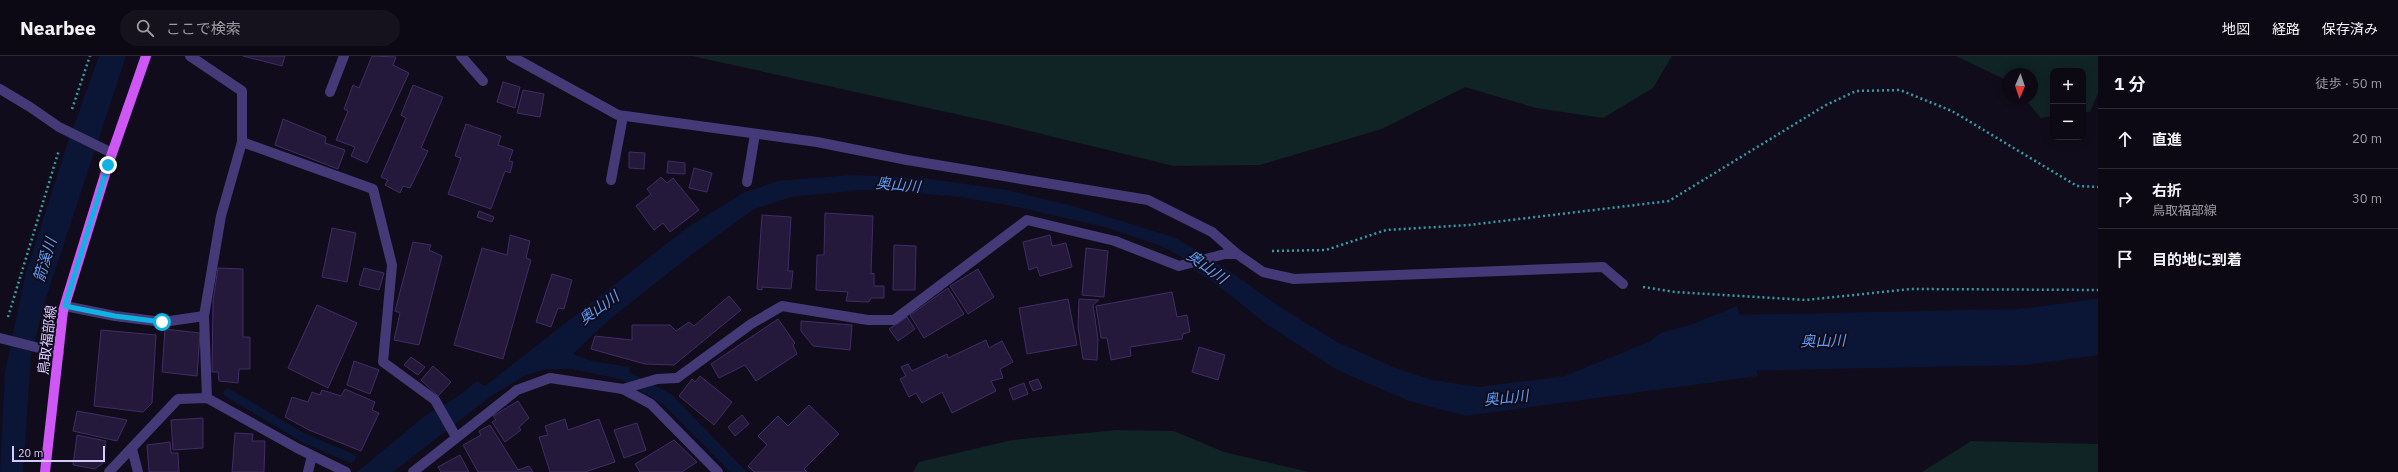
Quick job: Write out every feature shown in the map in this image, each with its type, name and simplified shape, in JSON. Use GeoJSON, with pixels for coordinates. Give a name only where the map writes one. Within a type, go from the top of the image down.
{"type":"FeatureCollection","features":[{"type":"Feature","properties":{"kind":"main road","name":"鳥取福部線"},"geometry":{"type":"LineString","coordinates":[[45,472],[65,306],[112,153],[146,56]]}},
{"type":"Feature","properties":{"kind":"street"},"geometry":{"type":"LineString","coordinates":[[190,56],[242,91],[242,142],[221,216],[204,316],[207,398]]}},
{"type":"Feature","properties":{"kind":"street"},"geometry":{"type":"LineString","coordinates":[[330,92],[344,56]]}},
{"type":"Feature","properties":{"kind":"street"},"geometry":{"type":"LineString","coordinates":[[461,56],[483,81]]}},
{"type":"Feature","properties":{"kind":"street"},"geometry":{"type":"LineString","coordinates":[[511,56],[618,115],[755,134],[1148,200],[1212,232],[1237,254],[1263,272],[1294,279],[1603,267],[1622,284]]}},
{"type":"Feature","properties":{"kind":"street"},"geometry":{"type":"LineString","coordinates":[[0,89],[59,127],[112,153]]}},
{"type":"Feature","properties":{"kind":"street"},"geometry":{"type":"LineString","coordinates":[[611,180],[623,116]]}},
{"type":"Feature","properties":{"kind":"street"},"geometry":{"type":"LineString","coordinates":[[747,182],[755,134]]}},
{"type":"Feature","properties":{"kind":"street"},"geometry":{"type":"LineString","coordinates":[[242,142],[373,189],[392,265],[383,362],[435,400],[456,438]]}},
{"type":"Feature","properties":{"kind":"street"},"geometry":{"type":"LineString","coordinates":[[623,389],[657,379],[678,378],[751,324],[782,306],[868,320],[894,320],[1027,220],[1115,241],[1179,266],[1225,254],[1237,254]]}},
{"type":"Feature","properties":{"kind":"street"},"geometry":{"type":"LineString","coordinates":[[65,306],[115,316],[162,322],[204,316]]}},
{"type":"Feature","properties":{"kind":"street"},"geometry":{"type":"LineString","coordinates":[[1,339],[59,353]]}},
{"type":"Feature","properties":{"kind":"street"},"geometry":{"type":"LineString","coordinates":[[413,472],[517,390],[550,378],[623,389],[651,404],[718,472]]}},
{"type":"Feature","properties":{"kind":"street"},"geometry":{"type":"LineString","coordinates":[[109,472],[178,399],[207,398],[312,456],[346,472]]}},
{"type":"Feature","properties":{"kind":"street"},"geometry":{"type":"LineString","coordinates":[[132,449],[138,472]]}},
{"type":"Feature","properties":{"kind":"street"},"geometry":{"type":"LineString","coordinates":[[308,472],[312,456]]}},
{"type":"Feature","properties":{"kind":"path"},"geometry":{"type":"LineString","coordinates":[[70,117],[90,56]]}},
{"type":"Feature","properties":{"kind":"path"},"geometry":{"type":"LineString","coordinates":[[1237,254],[1270,251],[1326,250],[1386,230],[1469,225],[1669,201],[1826,105],[1856,91],[1900,90],[1952,111],[2077,186],[2098,187]]}},
{"type":"Feature","properties":{"kind":"path"},"geometry":{"type":"LineString","coordinates":[[1,339],[60,148]]}},
{"type":"Feature","properties":{"kind":"path"},"geometry":{"type":"LineString","coordinates":[[1622,284],[1675,292],[1806,300],[1910,289],[2098,290]]}},
{"type":"Feature","properties":{"kind":"green space"},"geometry":{"type":"Polygon","coordinates":[[[692,56],[1672,56],[1653,88],[1603,118],[1536,108],[1465,87],[1382,129],[1260,165],[1174,166],[992,122],[692,56]]]}},
{"type":"Feature","properties":{"kind":"green space"},"geometry":{"type":"Polygon","coordinates":[[[1956,56],[2098,56],[2098,93],[2090,112],[2086,112],[2086,68],[2050,68],[2050,116],[2041,118],[2029,104],[2038,104],[2038,68],[2002,68],[2002,78],[1956,56]]]}},
{"type":"Feature","properties":{"kind":"green space"},"geometry":{"type":"Polygon","coordinates":[[[1117,430],[1174,431],[1224,452],[1309,472],[913,472],[919,462],[1012,440],[1117,430]]]}},
{"type":"Feature","properties":{"kind":"green space"},"geometry":{"type":"Polygon","coordinates":[[[1971,441],[2098,444],[2098,472],[1922,472],[1971,441]]]}},
{"type":"Feature","properties":{"kind":"water","name":"箭溪川"},"geometry":{"type":"Polygon","coordinates":[[[99,56],[126,56],[45,301],[31,356],[23,472],[0,472],[5,372],[25,276],[66,148],[99,56]]]}},
{"type":"Feature","properties":{"kind":"water"},"geometry":{"type":"Polygon","coordinates":[[[852,175],[923,178],[1007,190],[1073,206],[1176,238],[1228,270],[1277,305],[1337,342],[1398,369],[1433,380],[1479,387],[1565,376],[1737,306],[1758,376],[1466,416],[1409,401],[1337,370],[1265,323],[1215,283],[1198,273],[1180,256],[1161,246],[1108,228],[1017,207],[962,197],[894,191],[860,190],[792,197],[754,209],[695,252],[610,319],[573,354],[592,361],[630,367],[629,372],[671,394],[747,472],[730,472],[664,405],[620,379],[571,369],[547,369],[526,375],[490,397],[393,472],[357,472],[426,415],[457,397],[477,381],[485,386],[688,227],[745,192],[778,181],[852,175]]]}},
{"type":"Feature","properties":{"kind":"building"},"geometry":{"type":"Polygon","coordinates":[[[243,56],[285,56],[282,66],[243,56]]]}},
{"type":"Feature","properties":{"kind":"building"},"geometry":{"type":"Polygon","coordinates":[[[372,56],[396,57],[393,65],[409,73],[367,163],[351,156],[355,147],[336,140],[348,111],[344,109],[353,85],[359,88],[372,56]]]}},
{"type":"Feature","properties":{"kind":"building"},"geometry":{"type":"Polygon","coordinates":[[[503,82],[520,87],[515,108],[497,102],[503,82]]]}},
{"type":"Feature","properties":{"kind":"building"},"geometry":{"type":"Polygon","coordinates":[[[413,85],[443,97],[421,148],[428,151],[410,188],[403,186],[400,193],[385,185],[388,180],[381,177],[406,118],[401,115],[413,85]]]}},
{"type":"Feature","properties":{"kind":"building"},"geometry":{"type":"Polygon","coordinates":[[[523,90],[544,94],[540,117],[517,113],[523,90]]]}},
{"type":"Feature","properties":{"kind":"building"},"geometry":{"type":"Polygon","coordinates":[[[283,119],[326,137],[325,143],[345,150],[338,169],[275,145],[283,119]]]}},
{"type":"Feature","properties":{"kind":"building"},"geometry":{"type":"Polygon","coordinates":[[[466,124],[501,136],[498,145],[513,150],[509,161],[513,162],[510,173],[505,171],[491,209],[448,194],[461,158],[455,156],[466,124]]]}},
{"type":"Feature","properties":{"kind":"building"},"geometry":{"type":"Polygon","coordinates":[[[629,152],[645,153],[644,169],[629,168],[629,152]]]}},
{"type":"Feature","properties":{"kind":"building"},"geometry":{"type":"Polygon","coordinates":[[[668,161],[685,163],[685,174],[667,173],[668,161]]]}},
{"type":"Feature","properties":{"kind":"building"},"geometry":{"type":"Polygon","coordinates":[[[694,168],[712,173],[707,192],[689,188],[694,168]]]}},
{"type":"Feature","properties":{"kind":"building"},"geometry":{"type":"Polygon","coordinates":[[[661,177],[667,183],[673,178],[699,210],[670,232],[663,223],[654,230],[636,206],[651,194],[647,189],[661,177]]]}},
{"type":"Feature","properties":{"kind":"building"},"geometry":{"type":"Polygon","coordinates":[[[479,211],[494,217],[492,222],[477,217],[479,211]]]}},
{"type":"Feature","properties":{"kind":"building"},"geometry":{"type":"Polygon","coordinates":[[[825,213],[873,216],[871,274],[874,273],[874,286],[884,286],[884,298],[871,298],[869,302],[846,301],[848,292],[816,290],[817,255],[824,255],[825,213]]]}},
{"type":"Feature","properties":{"kind":"building"},"geometry":{"type":"Polygon","coordinates":[[[762,215],[791,217],[788,271],[793,271],[791,289],[762,287],[762,290],[757,289],[762,215]]]}},
{"type":"Feature","properties":{"kind":"building"},"geometry":{"type":"Polygon","coordinates":[[[332,228],[356,233],[347,282],[322,277],[332,228]]]}},
{"type":"Feature","properties":{"kind":"building"},"geometry":{"type":"Polygon","coordinates":[[[510,235],[530,241],[526,258],[531,260],[503,359],[454,345],[482,248],[507,255],[510,235]]]}},
{"type":"Feature","properties":{"kind":"building"},"geometry":{"type":"Polygon","coordinates":[[[1050,235],[1052,246],[1066,243],[1072,267],[1040,276],[1037,267],[1029,270],[1023,242],[1050,235]]]}},
{"type":"Feature","properties":{"kind":"building"},"geometry":{"type":"Polygon","coordinates":[[[413,242],[431,245],[429,250],[442,256],[419,345],[394,340],[400,313],[395,311],[413,242]]]}},
{"type":"Feature","properties":{"kind":"building"},"geometry":{"type":"Polygon","coordinates":[[[894,245],[916,246],[915,290],[893,290],[894,245]]]}},
{"type":"Feature","properties":{"kind":"building"},"geometry":{"type":"Polygon","coordinates":[[[1086,248],[1108,251],[1104,297],[1082,295],[1086,248]]]}},
{"type":"Feature","properties":{"kind":"building"},"geometry":{"type":"Polygon","coordinates":[[[218,268],[243,269],[243,337],[250,337],[250,369],[239,369],[238,383],[219,381],[218,372],[212,372],[213,301],[218,268]]]}},
{"type":"Feature","properties":{"kind":"building"},"geometry":{"type":"Polygon","coordinates":[[[364,268],[384,273],[379,290],[359,285],[364,268]]]}},
{"type":"Feature","properties":{"kind":"building"},"geometry":{"type":"Polygon","coordinates":[[[978,269],[994,297],[968,314],[950,286],[978,269]]]}},
{"type":"Feature","properties":{"kind":"building"},"geometry":{"type":"Polygon","coordinates":[[[552,274],[572,280],[564,309],[558,308],[551,327],[536,322],[552,274]]]}},
{"type":"Feature","properties":{"kind":"building"},"geometry":{"type":"Polygon","coordinates":[[[948,288],[964,314],[924,338],[910,315],[948,288]]]}},
{"type":"Feature","properties":{"kind":"building"},"geometry":{"type":"Polygon","coordinates":[[[1172,292],[1177,317],[1187,315],[1190,332],[1183,334],[1182,339],[1130,347],[1131,356],[1111,360],[1107,338],[1101,338],[1096,306],[1172,292]]]}},
{"type":"Feature","properties":{"kind":"building"},"geometry":{"type":"Polygon","coordinates":[[[729,296],[741,310],[674,365],[645,364],[591,349],[595,336],[632,340],[632,325],[670,325],[676,331],[689,322],[694,326],[729,296]]]}},
{"type":"Feature","properties":{"kind":"building"},"geometry":{"type":"Polygon","coordinates":[[[1068,299],[1077,345],[1027,354],[1019,308],[1068,299]]]}},
{"type":"Feature","properties":{"kind":"building"},"geometry":{"type":"Polygon","coordinates":[[[1079,299],[1099,300],[1093,305],[1098,339],[1097,360],[1083,359],[1078,327],[1079,299]]]}},
{"type":"Feature","properties":{"kind":"building"},"geometry":{"type":"Polygon","coordinates":[[[317,305],[357,323],[328,388],[288,368],[317,305]]]}},
{"type":"Feature","properties":{"kind":"building"},"geometry":{"type":"Polygon","coordinates":[[[907,317],[915,329],[898,341],[889,329],[907,317]]]}},
{"type":"Feature","properties":{"kind":"building"},"geometry":{"type":"Polygon","coordinates":[[[778,319],[795,343],[793,345],[797,354],[756,381],[745,365],[719,378],[711,364],[778,319]]]}},
{"type":"Feature","properties":{"kind":"building"},"geometry":{"type":"Polygon","coordinates":[[[801,321],[852,325],[850,350],[813,346],[801,331],[801,321]]]}},
{"type":"Feature","properties":{"kind":"building"},"geometry":{"type":"Polygon","coordinates":[[[165,329],[200,333],[197,376],[162,372],[165,329]]]}},
{"type":"Feature","properties":{"kind":"building"},"geometry":{"type":"Polygon","coordinates":[[[101,330],[156,335],[152,403],[143,412],[94,406],[101,330]]]}},
{"type":"Feature","properties":{"kind":"building"},"geometry":{"type":"Polygon","coordinates":[[[986,340],[989,348],[1002,341],[1013,362],[1000,369],[1003,378],[991,381],[996,391],[952,413],[942,392],[922,403],[916,393],[909,397],[900,379],[906,376],[901,367],[908,364],[912,371],[947,354],[948,358],[986,340]]]}},
{"type":"Feature","properties":{"kind":"building"},"geometry":{"type":"Polygon","coordinates":[[[1199,347],[1225,355],[1218,380],[1192,372],[1199,347]]]}},
{"type":"Feature","properties":{"kind":"building"},"geometry":{"type":"Polygon","coordinates":[[[411,357],[425,367],[418,375],[404,365],[411,357]]]}},
{"type":"Feature","properties":{"kind":"building"},"geometry":{"type":"Polygon","coordinates":[[[354,361],[379,370],[370,394],[347,385],[354,361]]]}},
{"type":"Feature","properties":{"kind":"building"},"geometry":{"type":"Polygon","coordinates":[[[433,366],[451,382],[438,396],[421,380],[433,366]]]}},
{"type":"Feature","properties":{"kind":"building"},"geometry":{"type":"Polygon","coordinates":[[[700,376],[732,402],[714,425],[679,396],[692,379],[695,382],[700,376]]]}},
{"type":"Feature","properties":{"kind":"building"},"geometry":{"type":"Polygon","coordinates":[[[1038,379],[1042,388],[1033,391],[1029,382],[1038,379]]]}},
{"type":"Feature","properties":{"kind":"building"},"geometry":{"type":"Polygon","coordinates":[[[1024,383],[1028,394],[1013,400],[1009,389],[1024,383]]]}},
{"type":"Feature","properties":{"kind":"building"},"geometry":{"type":"Polygon","coordinates":[[[345,389],[375,402],[372,410],[379,413],[361,451],[309,430],[285,417],[292,397],[308,402],[312,392],[320,395],[322,390],[341,396],[345,389]]]}},
{"type":"Feature","properties":{"kind":"building"},"geometry":{"type":"Polygon","coordinates":[[[518,401],[529,418],[519,427],[521,430],[505,442],[492,422],[496,420],[493,416],[518,401]]]}},
{"type":"Feature","properties":{"kind":"building"},"geometry":{"type":"Polygon","coordinates":[[[809,405],[839,434],[804,469],[807,472],[754,472],[748,466],[767,445],[758,436],[778,416],[788,426],[809,405]]]}},
{"type":"Feature","properties":{"kind":"building"},"geometry":{"type":"Polygon","coordinates":[[[77,411],[127,420],[117,441],[73,431],[77,411]]]}},
{"type":"Feature","properties":{"kind":"building"},"geometry":{"type":"Polygon","coordinates":[[[742,415],[749,424],[735,436],[728,427],[742,415]]]}},
{"type":"Feature","properties":{"kind":"building"},"geometry":{"type":"Polygon","coordinates":[[[203,418],[203,448],[173,450],[171,420],[203,418]]]}},
{"type":"Feature","properties":{"kind":"building"},"geometry":{"type":"Polygon","coordinates":[[[565,419],[568,430],[599,419],[615,462],[585,472],[550,472],[539,437],[548,435],[545,426],[565,419]]]}},
{"type":"Feature","properties":{"kind":"building"},"geometry":{"type":"Polygon","coordinates":[[[637,423],[646,450],[624,458],[614,430],[637,423]]]}},
{"type":"Feature","properties":{"kind":"building"},"geometry":{"type":"Polygon","coordinates":[[[490,425],[518,470],[529,466],[533,472],[478,472],[463,445],[481,435],[479,431],[490,425]]]}},
{"type":"Feature","properties":{"kind":"building"},"geometry":{"type":"Polygon","coordinates":[[[235,433],[253,434],[252,441],[265,441],[264,472],[232,472],[235,433]]]}},
{"type":"Feature","properties":{"kind":"building"},"geometry":{"type":"Polygon","coordinates":[[[77,435],[106,441],[103,463],[95,469],[73,465],[77,435]]]}},
{"type":"Feature","properties":{"kind":"building"},"geometry":{"type":"Polygon","coordinates":[[[674,440],[697,462],[682,472],[640,472],[635,464],[674,440]]]}},
{"type":"Feature","properties":{"kind":"building"},"geometry":{"type":"Polygon","coordinates":[[[170,442],[171,453],[178,453],[179,472],[149,472],[147,445],[170,442]]]}},
{"type":"Feature","properties":{"kind":"building"},"geometry":{"type":"Polygon","coordinates":[[[460,455],[469,472],[441,472],[438,467],[460,455]]]}},
{"type":"Feature","properties":{"kind":"waterway","name":"奥山川"},"geometry":{"type":"LineString","coordinates":[[1672,359],[1730,343],[2022,337],[2098,327]]}},
{"type":"Feature","properties":{"kind":"waterway"},"geometry":{"type":"LineString","coordinates":[[228,393],[304,438],[351,458]]}},
{"type":"Feature","properties":{"kind":"route"},"geometry":{"type":"LineString","coordinates":[[108,165],[65,306],[115,316],[162,322]]}}]}
